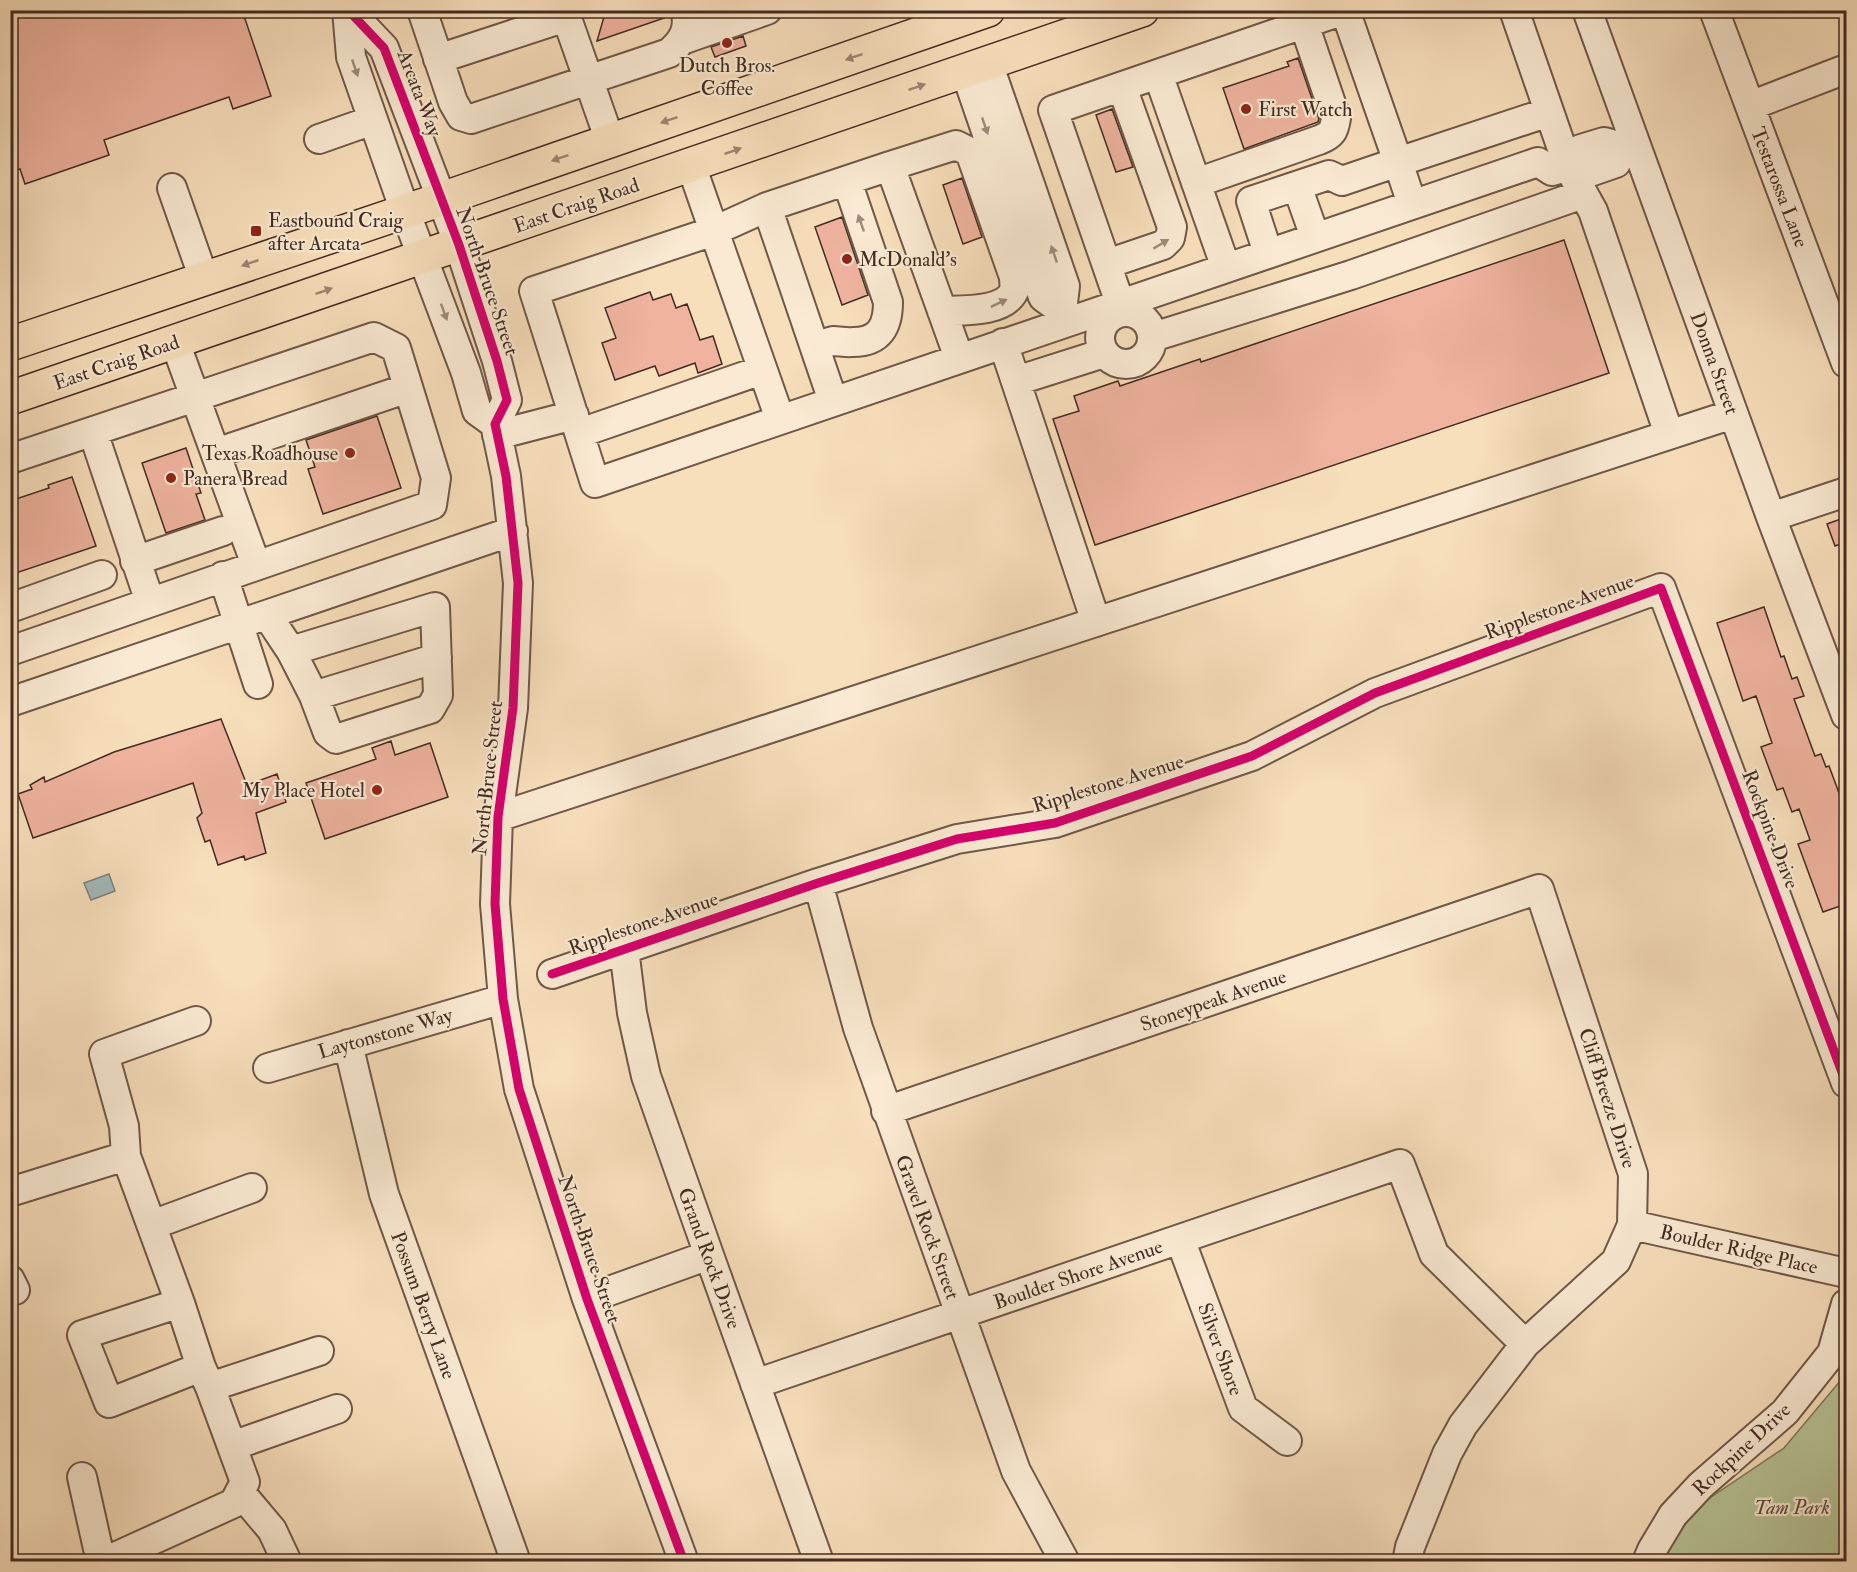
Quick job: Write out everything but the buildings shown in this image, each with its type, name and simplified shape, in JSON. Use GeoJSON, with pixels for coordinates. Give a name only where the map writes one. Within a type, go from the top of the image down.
{"type":"FeatureCollection","features":[{"type":"Feature","properties":{"kind":"main road","name":"East Craig Road"},"geometry":{"type":"LineString","coordinates":[[10,398],[1142,10]]}},
{"type":"Feature","properties":{"kind":"main road"},"geometry":{"type":"LineString","coordinates":[[10,344],[610,141],[964,15],[977,67]]}},
{"type":"Feature","properties":{"kind":"street","name":"Arcata Way"},"geometry":{"type":"LineString","coordinates":[[347,10],[351,57],[405,211]]}},
{"type":"Feature","properties":{"kind":"street","name":"Arcata Way"},"geometry":{"type":"LineString","coordinates":[[347,10],[384,48],[441,199]]}},
{"type":"Feature","properties":{"kind":"street"},"geometry":{"type":"LineString","coordinates":[[422,10],[457,109],[461,116],[471,119],[669,53],[684,25],[749,12]]}},
{"type":"Feature","properties":{"kind":"street"},"geometry":{"type":"LineString","coordinates":[[1122,308],[1103,325],[1099,341],[1104,353],[1113,362],[1130,365],[1138,362],[1150,350],[1153,337],[1148,324],[1142,318],[1122,308],[1053,110],[1344,10],[1412,204]]}},
{"type":"Feature","properties":{"kind":"street"},"geometry":{"type":"LineString","coordinates":[[1514,10],[1549,112],[1583,194],[1593,212],[1669,435]]}},
{"type":"Feature","properties":{"kind":"street","name":"Donna Street"},"geometry":{"type":"LineString","coordinates":[[1587,10],[1629,145],[1846,715]]}},
{"type":"Feature","properties":{"kind":"street","name":"Testarossa Lane"},"geometry":{"type":"LineString","coordinates":[[1714,10],[1846,363]]}},
{"type":"Feature","properties":{"kind":"street"},"geometry":{"type":"LineString","coordinates":[[438,59],[565,14],[610,141]]}},
{"type":"Feature","properties":{"kind":"street"},"geometry":{"type":"LineString","coordinates":[[1196,183],[1330,136],[1335,130],[1336,118],[1304,24]]}},
{"type":"Feature","properties":{"kind":"street"},"geometry":{"type":"LineString","coordinates":[[977,67],[1043,297],[1064,316]]}},
{"type":"Feature","properties":{"kind":"street"},"geometry":{"type":"LineString","coordinates":[[1750,106],[1846,69]]}},
{"type":"Feature","properties":{"kind":"street"},"geometry":{"type":"LineString","coordinates":[[1158,74],[1226,268]]}},
{"type":"Feature","properties":{"kind":"street"},"geometry":{"type":"LineString","coordinates":[[1107,264],[1163,245],[1170,238],[1172,227],[1122,87]]}},
{"type":"Feature","properties":{"kind":"street"},"geometry":{"type":"LineString","coordinates":[[1268,253],[1251,201],[1329,176],[1342,181],[1549,112]]}},
{"type":"Feature","properties":{"kind":"street"},"geometry":{"type":"LineString","coordinates":[[319,139],[373,120]]}},
{"type":"Feature","properties":{"kind":"street"},"geometry":{"type":"LineString","coordinates":[[942,311],[987,308],[1006,302],[1015,290],[1014,277],[970,152],[956,145],[767,207],[714,231],[534,291],[595,483],[1003,343],[1064,316],[1122,308],[1268,253],[1538,162],[1552,171],[1572,165],[1581,149],[1604,142],[1629,145]]}},
{"type":"Feature","properties":{"kind":"street"},"geometry":{"type":"LineString","coordinates":[[691,165],[780,419]]}},
{"type":"Feature","properties":{"kind":"street"},"geometry":{"type":"LineString","coordinates":[[890,166],[959,358]]}},
{"type":"Feature","properties":{"kind":"street"},"geometry":{"type":"LineString","coordinates":[[824,345],[855,343],[875,337],[886,326],[888,314],[888,302],[847,181]]}},
{"type":"Feature","properties":{"kind":"street"},"geometry":{"type":"LineString","coordinates":[[1342,181],[1356,223]]}},
{"type":"Feature","properties":{"kind":"street"},"geometry":{"type":"LineString","coordinates":[[1297,186],[1315,237]]}},
{"type":"Feature","properties":{"kind":"street"},"geometry":{"type":"LineString","coordinates":[[172,188],[204,279]]}},
{"type":"Feature","properties":{"kind":"street"},"geometry":{"type":"LineString","coordinates":[[1153,337],[1350,275],[1583,194]]}},
{"type":"Feature","properties":{"kind":"street","name":"North Bruce Street"},"geometry":{"type":"LineString","coordinates":[[441,199],[459,245],[497,361],[507,400],[496,430],[506,476],[519,583],[513,696],[498,817],[495,904],[502,999],[519,1089],[587,1299],[684,1562]]}},
{"type":"Feature","properties":{"kind":"street"},"geometry":{"type":"LineString","coordinates":[[767,207],[824,345],[833,401]]}},
{"type":"Feature","properties":{"kind":"street"},"geometry":{"type":"LineString","coordinates":[[405,211],[466,373],[477,411],[496,430],[577,424],[762,370]]}},
{"type":"Feature","properties":{"kind":"street"},"geometry":{"type":"LineString","coordinates":[[10,459],[374,338],[396,348],[436,478],[432,505],[10,651]]}},
{"type":"Feature","properties":{"kind":"street"},"geometry":{"type":"LineString","coordinates":[[175,342],[255,565]]}},
{"type":"Feature","properties":{"kind":"street"},"geometry":{"type":"LineString","coordinates":[[1003,343],[1096,621]]}},
{"type":"Feature","properties":{"kind":"street"},"geometry":{"type":"LineString","coordinates":[[1016,381],[1104,353]]}},
{"type":"Feature","properties":{"kind":"street"},"geometry":{"type":"LineString","coordinates":[[216,453],[408,388]]}},
{"type":"Feature","properties":{"kind":"street"},"geometry":{"type":"LineString","coordinates":[[498,817],[1733,414]]}},
{"type":"Feature","properties":{"kind":"street"},"geometry":{"type":"LineString","coordinates":[[93,432],[150,602]]}},
{"type":"Feature","properties":{"kind":"street"},"geometry":{"type":"LineString","coordinates":[[1772,517],[1846,492]]}},
{"type":"Feature","properties":{"kind":"street"},"geometry":{"type":"LineString","coordinates":[[135,561],[223,531]]}},
{"type":"Feature","properties":{"kind":"street"},"geometry":{"type":"LineString","coordinates":[[10,702],[513,531]]}},
{"type":"Feature","properties":{"kind":"street"},"geometry":{"type":"LineString","coordinates":[[10,608],[102,575]]}},
{"type":"Feature","properties":{"kind":"street"},"geometry":{"type":"LineString","coordinates":[[223,576],[258,684]]}},
{"type":"Feature","properties":{"kind":"street","name":"Ripplestone Avenue"},"geometry":{"type":"LineString","coordinates":[[552,974],[818,883],[957,839],[1055,823],[1252,756],[1375,693],[1661,588]]}},
{"type":"Feature","properties":{"kind":"street","name":"Rockpine Drive"},"geometry":{"type":"LineString","coordinates":[[1661,588],[1846,1083]]}},
{"type":"Feature","properties":{"kind":"street"},"geometry":{"type":"LineString","coordinates":[[267,615],[291,651],[314,696],[328,733],[336,739],[430,709],[438,694],[435,607],[291,651]]}},
{"type":"Feature","properties":{"kind":"street"},"geometry":{"type":"LineString","coordinates":[[314,696],[437,658]]}},
{"type":"Feature","properties":{"kind":"street","name":"Gravel Rock Street"},"geometry":{"type":"LineString","coordinates":[[818,883],[858,1028],[1016,1471],[1065,1562]]}},
{"type":"Feature","properties":{"kind":"street","name":"Stoneypeak Avenue"},"geometry":{"type":"LineString","coordinates":[[886,1111],[1539,889]]}},
{"type":"Feature","properties":{"kind":"street","name":"Cliff Breeze Drive"},"geometry":{"type":"LineString","coordinates":[[1407,1562],[1410,1546],[1446,1454],[1463,1425],[1525,1344],[1616,1261],[1632,1225],[1633,1174],[1539,889]]}},
{"type":"Feature","properties":{"kind":"street","name":"Grand Rock Drive"},"geometry":{"type":"LineString","coordinates":[[624,949],[632,1013],[646,1076],[819,1562]]}},
{"type":"Feature","properties":{"kind":"street","name":"Laytonstone Way"},"geometry":{"type":"LineString","coordinates":[[268,1068],[502,999]]}},
{"type":"Feature","properties":{"kind":"street"},"geometry":{"type":"LineString","coordinates":[[82,1477],[111,1560],[234,1503],[245,1482],[126,1156],[124,1126],[104,1054],[196,1021]]}},
{"type":"Feature","properties":{"kind":"street","name":"Possum Berry Lane"},"geometry":{"type":"LineString","coordinates":[[348,1044],[384,1194],[516,1562]]}},
{"type":"Feature","properties":{"kind":"street"},"geometry":{"type":"LineString","coordinates":[[10,1192],[126,1156]]}},
{"type":"Feature","properties":{"kind":"street","name":"Boulder Shore Avenue"},"geometry":{"type":"LineString","coordinates":[[755,1384],[1400,1164],[1434,1254],[1525,1344]]}},
{"type":"Feature","properties":{"kind":"street"},"geometry":{"type":"LineString","coordinates":[[152,1225],[252,1188]]}},
{"type":"Feature","properties":{"kind":"street","name":"Boulder Ridge Place"},"geometry":{"type":"LineString","coordinates":[[1632,1225],[1846,1273]]}},
{"type":"Feature","properties":{"kind":"street","name":"Silver Shore"},"geometry":{"type":"LineString","coordinates":[[1180,1239],[1243,1408],[1287,1441]]}},
{"type":"Feature","properties":{"kind":"street"},"geometry":{"type":"LineString","coordinates":[[587,1299],[709,1255]]}},
{"type":"Feature","properties":{"kind":"street"},"geometry":{"type":"LineString","coordinates":[[180,1303],[82,1335],[109,1403],[206,1377],[319,1351]]}},
{"type":"Feature","properties":{"kind":"street","name":"Rockpine Drive"},"geometry":{"type":"LineString","coordinates":[[1647,1562],[1673,1515],[1701,1485],[1785,1412],[1832,1353],[1846,1304]]}},
{"type":"Feature","properties":{"kind":"street"},"geometry":{"type":"LineString","coordinates":[[232,1446],[337,1408]]}},
{"type":"Feature","properties":{"kind":"street"},"geometry":{"type":"LineString","coordinates":[[240,1492],[272,1530],[287,1562]]}},
{"type":"Feature","properties":{"kind":"green space","name":"Tam Park"},"geometry":{"type":"Polygon","coordinates":[[[1846,1374],[1846,1561],[1661,1562],[1683,1516],[1784,1448],[1846,1374]]]}},
{"type":"Feature","properties":{"kind":"water"},"geometry":{"type":"Polygon","coordinates":[[[109,874],[115,891],[91,900],[84,883],[109,874]]]}},
{"type":"Feature","properties":{"kind":"cycle path"},"geometry":{"type":"LineString","coordinates":[[348,10],[384,48],[459,245],[497,361],[507,400],[495,424],[506,476],[518,583],[513,708],[498,817],[495,904],[503,999],[519,1089],[587,1299],[684,1562]]}},
{"type":"Feature","properties":{"kind":"cycle path"},"geometry":{"type":"LineString","coordinates":[[552,974],[818,883],[957,839],[1055,823],[1252,756],[1375,693],[1661,588],[1846,1083]]}},
{"type":"Feature","properties":{"kind":"place","name":"Dutch Bros. Coffee"},"geometry":{"type":"Point","coordinates":[727,43]}},
{"type":"Feature","properties":{"kind":"place","name":"First Watch"},"geometry":{"type":"Point","coordinates":[1246,109]}},
{"type":"Feature","properties":{"kind":"place","name":"Eastbound Craig after Arcata"},"geometry":{"type":"Point","coordinates":[256,231]}},
{"type":"Feature","properties":{"kind":"place","name":"McDonald's"},"geometry":{"type":"Point","coordinates":[847,259]}},
{"type":"Feature","properties":{"kind":"place","name":"Texas Roadhouse"},"geometry":{"type":"Point","coordinates":[350,453]}},
{"type":"Feature","properties":{"kind":"place","name":"Panera Bread"},"geometry":{"type":"Point","coordinates":[171,478]}},
{"type":"Feature","properties":{"kind":"place","name":"My Place Hotel"},"geometry":{"type":"Point","coordinates":[377,790]}}]}
